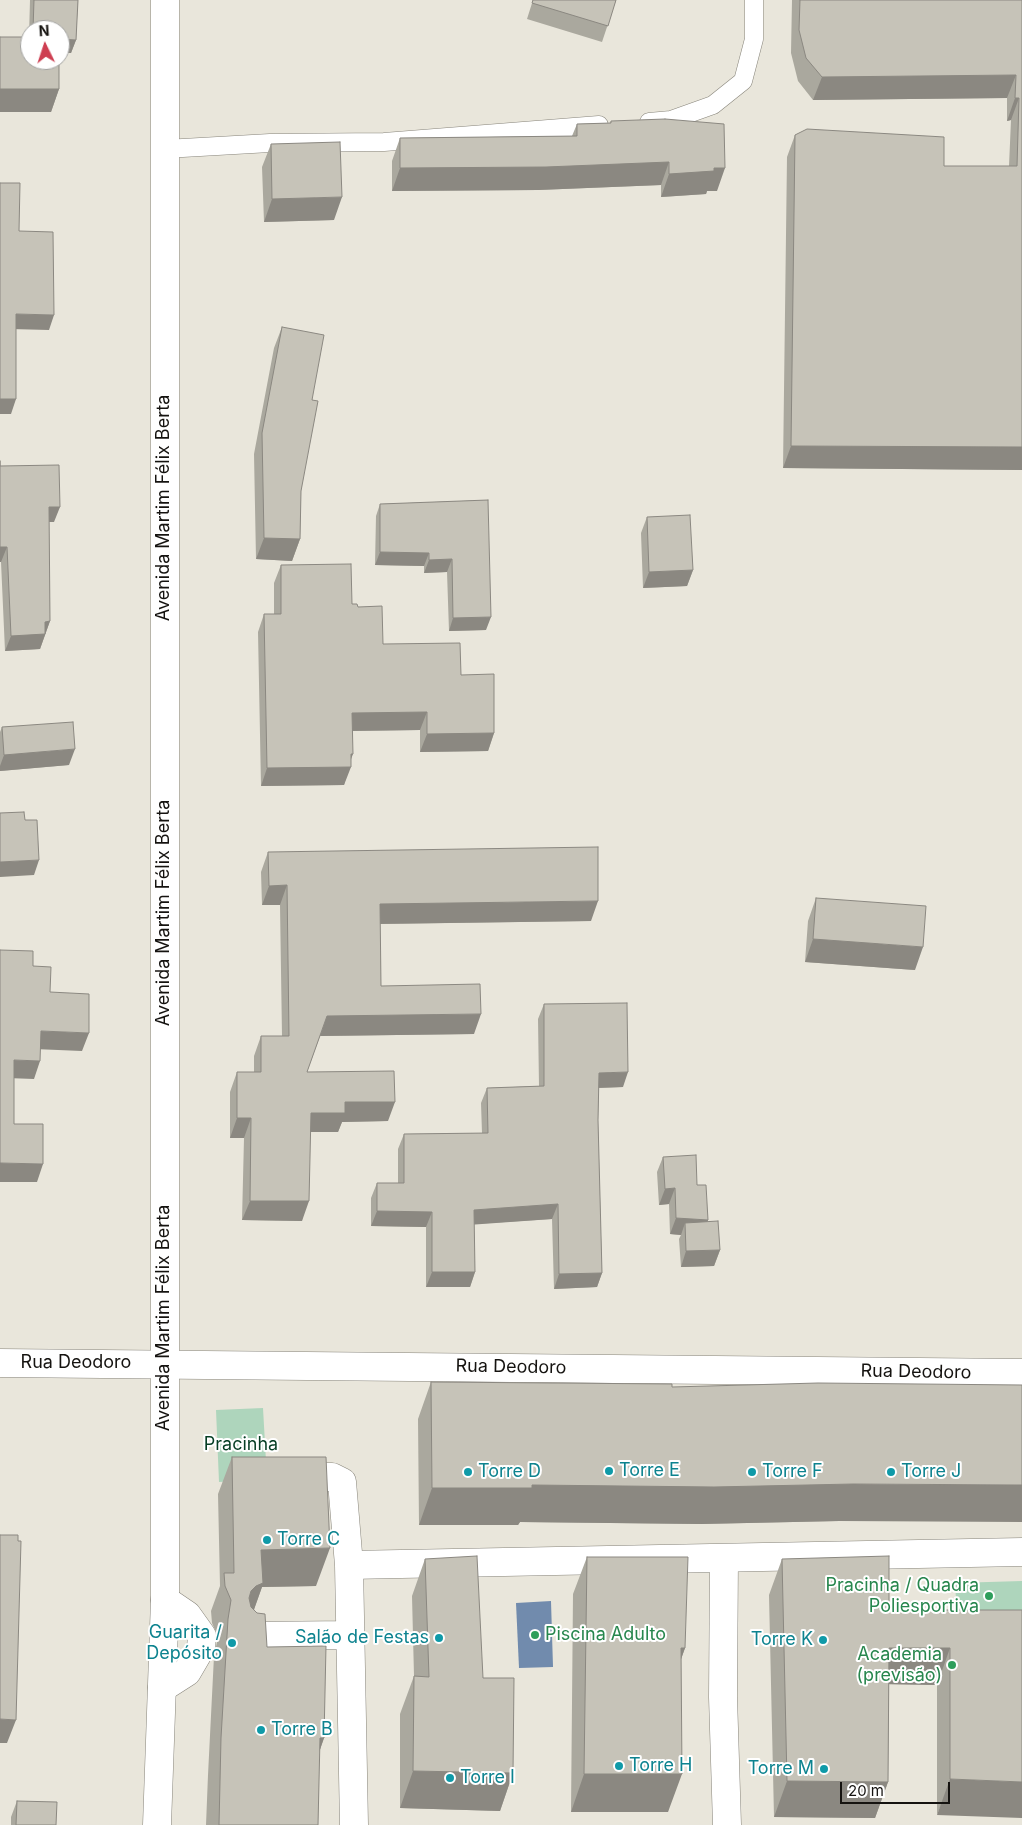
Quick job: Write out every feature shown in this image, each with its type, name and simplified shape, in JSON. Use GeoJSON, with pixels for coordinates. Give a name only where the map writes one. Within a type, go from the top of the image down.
{"type":"FeatureCollection","features":[{"type":"Feature","properties":{"kind":"street","name":"Avenida Martim Félix Berta"},"geometry":{"type":"LineString","coordinates":[[157,1825],[165,1600],[163,1363],[165,0]]}},
{"type":"Feature","properties":{"kind":"street","name":"Rua Deodoro"},"geometry":{"type":"LineString","coordinates":[[0,1363],[163,1363],[1022,1373]]}},
{"type":"Feature","properties":{"kind":"street"},"geometry":{"type":"LineString","coordinates":[[278,1477],[332,1477],[342,1482],[348,1565],[354,1825]]}},
{"type":"Feature","properties":{"kind":"street"},"geometry":{"type":"LineString","coordinates":[[348,1565],[1022,1552]]}},
{"type":"Feature","properties":{"kind":"street"},"geometry":{"type":"LineString","coordinates":[[724,1558],[723,1697],[727,1825]]}},
{"type":"Feature","properties":{"kind":"street"},"geometry":{"type":"LineString","coordinates":[[162,1688],[187,1672],[207,1642],[187,1615],[165,1600]]}},
{"type":"Feature","properties":{"kind":"street"},"geometry":{"type":"LineString","coordinates":[[251,1642],[350,1641]]}},
{"type":"Feature","properties":{"kind":"lane"},"geometry":{"type":"LineString","coordinates":[[631,123],[671,120],[713,105],[743,81],[754,39],[754,0]]}},
{"type":"Feature","properties":{"kind":"lane"},"geometry":{"type":"LineString","coordinates":[[165,149],[270,143],[384,142],[612,124]]}},
{"type":"Feature","properties":{"kind":"green space","name":"Pracinha"},"geometry":{"type":"Polygon","coordinates":[[[263,1408],[267,1479],[219,1482],[216,1410],[263,1408]]]}},
{"type":"Feature","properties":{"kind":"green space","name":"Pracinha / Quadra Poliesportiva"},"geometry":{"type":"Polygon","coordinates":[[[1022,1581],[1022,1631],[958,1632],[955,1583],[1022,1581]]]}},
{"type":"Feature","properties":{"kind":"water","name":"Piscina Adulto"},"geometry":{"type":"Polygon","coordinates":[[[551,1601],[553,1667],[519,1668],[516,1603],[551,1601]]]}},
{"type":"Feature","properties":{"kind":"building"},"geometry":{"type":"Polygon","coordinates":[[[34,0],[78,0],[76,40],[70,40],[70,20],[33,20],[34,0]]]}},
{"type":"Feature","properties":{"kind":"building"},"geometry":{"type":"Polygon","coordinates":[[[533,0],[616,0],[608,26],[532,3],[533,0]]]}},
{"type":"Feature","properties":{"kind":"building"},"geometry":{"type":"Polygon","coordinates":[[[800,0],[1022,0],[1022,447],[791,446],[795,135],[807,129],[944,137],[944,166],[1017,166],[1019,98],[1015,98],[1016,75],[822,77],[806,58],[799,30],[800,0]]]}},
{"type":"Feature","properties":{"kind":"building"},"geometry":{"type":"Polygon","coordinates":[[[0,37],[20,37],[20,70],[59,70],[59,89],[0,89],[0,37]]]}},
{"type":"Feature","properties":{"kind":"building"},"geometry":{"type":"Polygon","coordinates":[[[665,119],[724,124],[725,168],[714,168],[714,171],[669,174],[669,162],[546,167],[400,168],[400,138],[577,136],[577,124],[665,119]]]}},
{"type":"Feature","properties":{"kind":"building"},"geometry":{"type":"Polygon","coordinates":[[[340,142],[342,197],[272,199],[271,144],[340,142]]]}},
{"type":"Feature","properties":{"kind":"building"},"geometry":{"type":"Polygon","coordinates":[[[0,183],[20,183],[19,231],[53,232],[54,315],[16,314],[16,399],[0,399],[0,183]]]}},
{"type":"Feature","properties":{"kind":"building"},"geometry":{"type":"Polygon","coordinates":[[[282,327],[324,335],[312,400],[318,401],[301,491],[300,539],[264,538],[262,433],[282,327]]]}},
{"type":"Feature","properties":{"kind":"building"},"geometry":{"type":"Polygon","coordinates":[[[59,465],[60,507],[49,507],[50,621],[45,622],[45,634],[11,636],[7,547],[0,547],[0,466],[59,465]]]}},
{"type":"Feature","properties":{"kind":"building"},"geometry":{"type":"Polygon","coordinates":[[[488,500],[491,617],[453,618],[452,559],[429,560],[429,553],[380,552],[380,504],[488,500]]]}},
{"type":"Feature","properties":{"kind":"building"},"geometry":{"type":"Polygon","coordinates":[[[690,515],[693,570],[649,572],[647,517],[690,515]]]}},
{"type":"Feature","properties":{"kind":"building"},"geometry":{"type":"Polygon","coordinates":[[[351,564],[352,604],[357,604],[358,607],[382,606],[383,644],[460,643],[461,675],[494,674],[494,733],[427,734],[427,712],[352,713],[353,754],[351,754],[351,767],[267,768],[264,614],[281,614],[281,565],[351,564]]]}},
{"type":"Feature","properties":{"kind":"building"},"geometry":{"type":"Polygon","coordinates":[[[73,722],[75,749],[4,755],[2,727],[73,722]]]}},
{"type":"Feature","properties":{"kind":"building"},"geometry":{"type":"Polygon","coordinates":[[[24,812],[25,820],[37,820],[39,860],[0,862],[0,813],[24,812]]]}},
{"type":"Feature","properties":{"kind":"building"},"geometry":{"type":"Polygon","coordinates":[[[598,847],[598,901],[380,904],[381,986],[480,984],[481,1014],[327,1016],[307,1072],[394,1071],[395,1102],[345,1102],[345,1113],[311,1113],[309,1201],[250,1201],[251,1118],[237,1118],[237,1072],[261,1072],[261,1036],[289,1036],[287,885],[269,886],[268,852],[598,847]]]}},
{"type":"Feature","properties":{"kind":"building"},"geometry":{"type":"Polygon","coordinates":[[[816,898],[926,906],[923,947],[813,939],[816,898]]]}},
{"type":"Feature","properties":{"kind":"building"},"geometry":{"type":"Polygon","coordinates":[[[0,950],[33,951],[33,966],[51,967],[50,992],[89,994],[89,1033],[41,1031],[40,1061],[14,1060],[14,1124],[43,1124],[43,1164],[0,1163],[0,950]]]}},
{"type":"Feature","properties":{"kind":"building"},"geometry":{"type":"Polygon","coordinates":[[[627,1003],[628,1072],[599,1073],[598,1120],[602,1273],[559,1274],[558,1204],[474,1210],[475,1272],[432,1272],[432,1212],[377,1211],[377,1183],[404,1183],[404,1134],[488,1133],[487,1088],[544,1086],[544,1004],[627,1003]]]}},
{"type":"Feature","properties":{"kind":"building"},"geometry":{"type":"Polygon","coordinates":[[[696,1155],[697,1185],[706,1185],[708,1220],[676,1218],[675,1188],[665,1189],[663,1157],[696,1155]]]}},
{"type":"Feature","properties":{"kind":"building"},"geometry":{"type":"Polygon","coordinates":[[[718,1221],[720,1250],[686,1251],[685,1223],[718,1221]]]}},
{"type":"Feature","properties":{"kind":"building"},"geometry":{"type":"Polygon","coordinates":[[[431,1382],[672,1384],[672,1387],[818,1383],[1022,1385],[1022,1485],[853,1484],[714,1487],[532,1485],[532,1488],[432,1488],[431,1382]]]}},
{"type":"Feature","properties":{"kind":"building"},"geometry":{"type":"Polygon","coordinates":[[[232,1457],[326,1457],[330,1548],[261,1550],[263,1583],[251,1591],[249,1598],[251,1607],[257,1613],[265,1614],[267,1647],[326,1646],[324,1738],[320,1738],[318,1825],[219,1825],[221,1738],[228,1619],[231,1600],[225,1586],[224,1573],[234,1573],[232,1457]]]}},
{"type":"Feature","properties":{"kind":"building"},"geometry":{"type":"Polygon","coordinates":[[[0,1535],[18,1535],[18,1541],[21,1541],[16,1720],[0,1719],[0,1535]]]}},
{"type":"Feature","properties":{"kind":"building"},"geometry":{"type":"Polygon","coordinates":[[[477,1556],[483,1678],[514,1678],[513,1773],[413,1771],[414,1676],[429,1677],[425,1559],[477,1556]]]}},
{"type":"Feature","properties":{"kind":"building"},"geometry":{"type":"Polygon","coordinates":[[[889,1556],[889,1610],[1022,1610],[1022,1782],[950,1779],[950,1648],[889,1648],[888,1782],[787,1781],[782,1559],[889,1556]]]}},
{"type":"Feature","properties":{"kind":"building"},"geometry":{"type":"Polygon","coordinates":[[[587,1557],[688,1557],[685,1648],[681,1648],[682,1774],[584,1774],[587,1557]]]}},
{"type":"Feature","properties":{"kind":"building"},"geometry":{"type":"Polygon","coordinates":[[[17,1801],[57,1802],[56,1825],[16,1825],[17,1801]]]}},
{"type":"Feature","properties":{"kind":"place","name":"Torre E"},"geometry":{"type":"Point","coordinates":[609,1471]}},
{"type":"Feature","properties":{"kind":"place","name":"Torre D"},"geometry":{"type":"Point","coordinates":[468,1472]}},
{"type":"Feature","properties":{"kind":"place","name":"Torre F"},"geometry":{"type":"Point","coordinates":[752,1472]}},
{"type":"Feature","properties":{"kind":"place","name":"Torre J"},"geometry":{"type":"Point","coordinates":[891,1472]}},
{"type":"Feature","properties":{"kind":"place","name":"Torre C"},"geometry":{"type":"Point","coordinates":[267,1540]}},
{"type":"Feature","properties":{"kind":"place","name":"Pracinha / Quadra Poliesportiva"},"geometry":{"type":"Point","coordinates":[989,1596]}},
{"type":"Feature","properties":{"kind":"place","name":"Piscina Adulto"},"geometry":{"type":"Point","coordinates":[535,1635]}},
{"type":"Feature","properties":{"kind":"place","name":"Salão de Festas"},"geometry":{"type":"Point","coordinates":[439,1638]}},
{"type":"Feature","properties":{"kind":"place","name":"Torre K"},"geometry":{"type":"Point","coordinates":[823,1640]}},
{"type":"Feature","properties":{"kind":"place","name":"Guarita / Depósito"},"geometry":{"type":"Point","coordinates":[232,1643]}},
{"type":"Feature","properties":{"kind":"place","name":"Academia (previsão)"},"geometry":{"type":"Point","coordinates":[952,1665]}},
{"type":"Feature","properties":{"kind":"place","name":"Torre B"},"geometry":{"type":"Point","coordinates":[261,1730]}},
{"type":"Feature","properties":{"kind":"place","name":"Torre H"},"geometry":{"type":"Point","coordinates":[619,1766]}},
{"type":"Feature","properties":{"kind":"place","name":"Torre M"},"geometry":{"type":"Point","coordinates":[824,1769]}},
{"type":"Feature","properties":{"kind":"place","name":"Torre I"},"geometry":{"type":"Point","coordinates":[450,1778]}}]}
